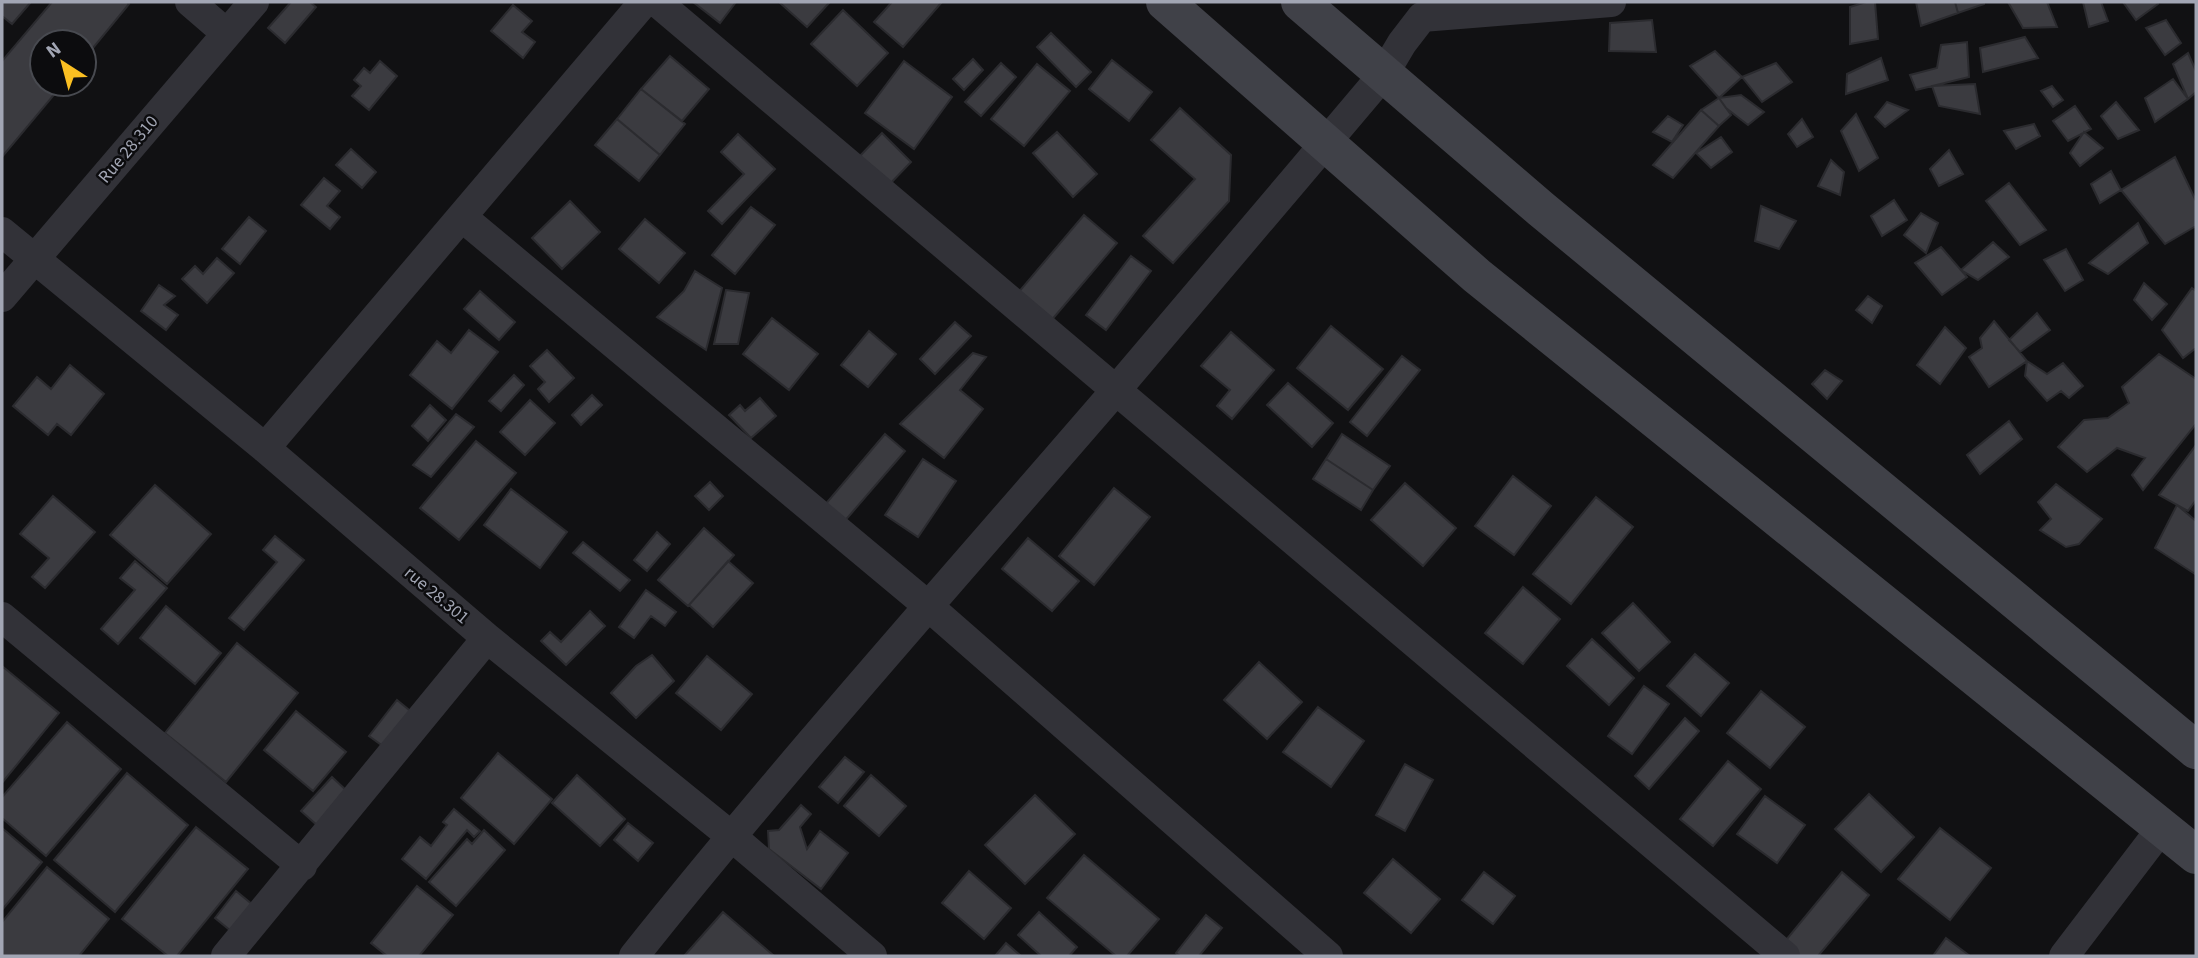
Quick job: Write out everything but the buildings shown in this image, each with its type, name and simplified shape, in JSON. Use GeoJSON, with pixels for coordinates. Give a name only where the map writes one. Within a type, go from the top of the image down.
{"type":"FeatureCollection","features":[{"type":"Feature","properties":{"kind":"main road"},"geometry":{"type":"LineString","coordinates":[[1165,2],[1477,276],[2196,855]]}},
{"type":"Feature","properties":{"kind":"main road"},"geometry":{"type":"LineString","coordinates":[[1300,2],[1552,218],[2196,750]]}},
{"type":"Feature","properties":{"kind":"street"},"geometry":{"type":"LineString","coordinates":[[190,2],[226,33]]}},
{"type":"Feature","properties":{"kind":"street","name":"Rue 28.310"},"geometry":{"type":"LineString","coordinates":[[2,297],[254,2]]}},
{"type":"Feature","properties":{"kind":"street"},"geometry":{"type":"LineString","coordinates":[[265,449],[644,2]]}},
{"type":"Feature","properties":{"kind":"street"},"geometry":{"type":"LineString","coordinates":[[657,2],[1785,956]]}},
{"type":"Feature","properties":{"kind":"street"},"geometry":{"type":"LineString","coordinates":[[634,956],[731,836],[927,605],[1115,390],[1383,75],[1402,43],[1428,9],[1611,2]]}},
{"type":"Feature","properties":{"kind":"street"},"geometry":{"type":"LineString","coordinates":[[462,217],[927,605],[1328,956]]}},
{"type":"Feature","properties":{"kind":"street","name":"rue 28.301"},"geometry":{"type":"LineString","coordinates":[[2,232],[872,956]]}},
{"type":"Feature","properties":{"kind":"street"},"geometry":{"type":"LineString","coordinates":[[2,617],[302,866]]}},
{"type":"Feature","properties":{"kind":"street"},"geometry":{"type":"LineString","coordinates":[[226,956],[487,638]]}},
{"type":"Feature","properties":{"kind":"street"},"geometry":{"type":"LineString","coordinates":[[2064,956],[2161,829]]}}]}
